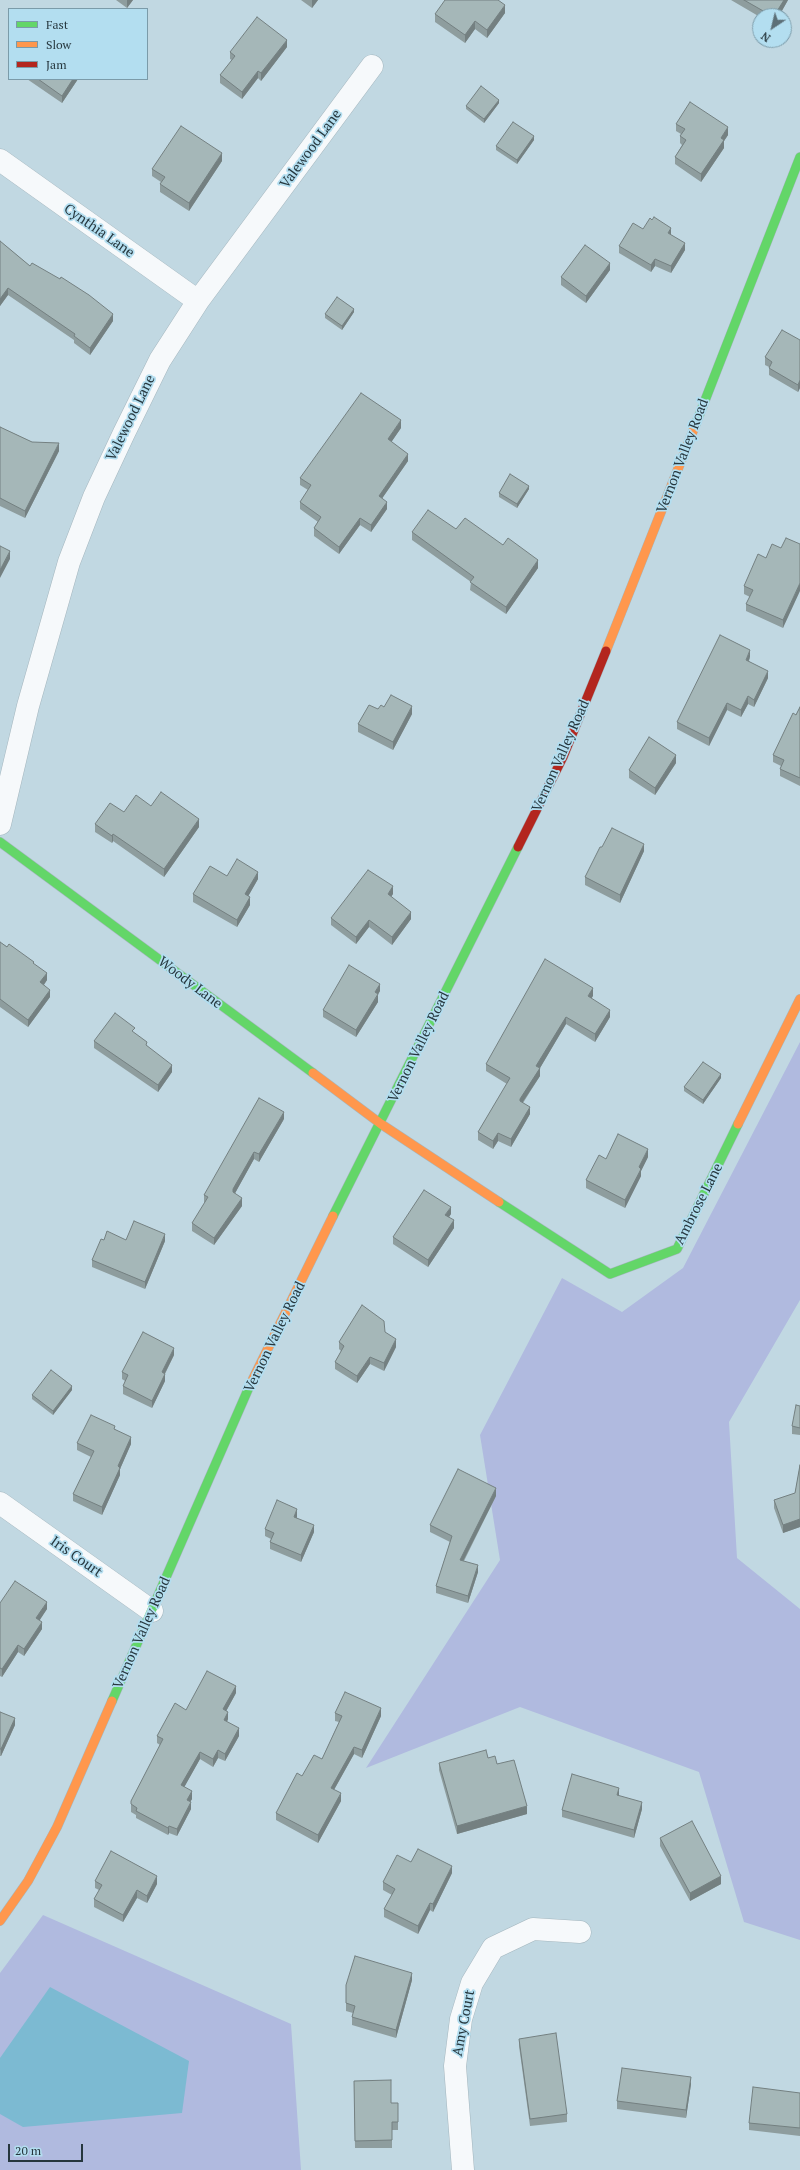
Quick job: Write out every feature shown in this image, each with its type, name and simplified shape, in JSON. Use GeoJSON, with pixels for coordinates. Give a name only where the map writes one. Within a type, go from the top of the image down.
{"type":"FeatureCollection","features":[{"type":"Feature","properties":{"kind":"main road","name":"Vernon Valley Road"},"geometry":{"type":"LineString","coordinates":[[2,1915],[28,1882],[56,1827],[261,1360],[381,1124],[563,758],[616,627],[800,156]]}},
{"type":"Feature","properties":{"kind":"main road","name":"Woody Lane"},"geometry":{"type":"LineString","coordinates":[[0,842],[381,1124]]}},
{"type":"Feature","properties":{"kind":"main road","name":"Ambrose Lane"},"geometry":{"type":"LineString","coordinates":[[381,1124],[610,1274],[677,1249],[800,999]]}},
{"type":"Feature","properties":{"kind":"street","name":"Valewood Lane"},"geometry":{"type":"LineString","coordinates":[[0,824],[48,631],[69,562],[94,497],[160,360],[198,301],[372,66]]}},
{"type":"Feature","properties":{"kind":"street","name":"Cynthia Lane"},"geometry":{"type":"LineString","coordinates":[[0,160],[198,301]]}},
{"type":"Feature","properties":{"kind":"street","name":"Iris Court"},"geometry":{"type":"LineString","coordinates":[[0,1503],[152,1611]]}},
{"type":"Feature","properties":{"kind":"street","name":"Amy Court"},"geometry":{"type":"LineString","coordinates":[[463,2170],[455,2066],[462,2019],[472,1983],[494,1948],[533,1929],[580,1932]]}},
{"type":"Feature","properties":{"kind":"shaded area"},"geometry":{"type":"Polygon","coordinates":[[[800,1042],[800,1300],[729,1422],[737,1558],[800,1609],[800,1940],[744,1922],[699,1772],[520,1707],[366,1768],[500,1560],[480,1435],[562,1278],[622,1312],[683,1268],[800,1042]]]}},
{"type":"Feature","properties":{"kind":"shaded area"},"geometry":{"type":"Polygon","coordinates":[[[43,1915],[291,2024],[301,2170],[0,2170],[0,1973],[43,1915]]]}},
{"type":"Feature","properties":{"kind":"shaded area"},"geometry":{"type":"Polygon","coordinates":[[[50,1987],[189,2061],[182,2113],[23,2127],[0,2114],[0,2058],[50,1987]]]}},
{"type":"Feature","properties":{"kind":"building"},"geometry":{"type":"Polygon","coordinates":[[[445,0],[498,0],[505,5],[487,30],[475,21],[465,35],[435,14],[445,0]]]}},
{"type":"Feature","properties":{"kind":"building"},"geometry":{"type":"Polygon","coordinates":[[[744,0],[784,0],[779,8],[758,8],[744,0]]]}},
{"type":"Feature","properties":{"kind":"building"},"geometry":{"type":"Polygon","coordinates":[[[257,17],[287,40],[261,73],[258,71],[242,92],[220,75],[235,56],[230,52],[257,17]]]}},
{"type":"Feature","properties":{"kind":"building"},"geometry":{"type":"Polygon","coordinates":[[[39,80],[72,80],[62,96],[39,80]]]}},
{"type":"Feature","properties":{"kind":"building"},"geometry":{"type":"Polygon","coordinates":[[[481,86],[499,100],[484,119],[466,106],[481,86]]]}},
{"type":"Feature","properties":{"kind":"building"},"geometry":{"type":"Polygon","coordinates":[[[690,102],[728,127],[721,138],[724,140],[701,174],[675,157],[686,140],[680,136],[685,129],[676,124],[690,102]]]}},
{"type":"Feature","properties":{"kind":"building"},"geometry":{"type":"Polygon","coordinates":[[[513,122],[534,136],[517,160],[496,146],[513,122]]]}},
{"type":"Feature","properties":{"kind":"building"},"geometry":{"type":"Polygon","coordinates":[[[181,126],[222,153],[189,203],[160,184],[165,177],[152,169],[181,126]]]}},
{"type":"Feature","properties":{"kind":"building"},"geometry":{"type":"Polygon","coordinates":[[[654,217],[671,228],[668,233],[685,243],[671,266],[655,259],[651,265],[619,246],[633,223],[643,229],[650,218],[652,220],[654,217]]]}},
{"type":"Feature","properties":{"kind":"building"},"geometry":{"type":"Polygon","coordinates":[[[0,241],[30,266],[32,263],[60,279],[61,277],[89,295],[113,314],[90,348],[74,336],[75,334],[8,288],[0,299],[0,241]]]}},
{"type":"Feature","properties":{"kind":"building"},"geometry":{"type":"Polygon","coordinates":[[[585,245],[610,263],[586,296],[561,277],[585,245]]]}},
{"type":"Feature","properties":{"kind":"building"},"geometry":{"type":"Polygon","coordinates":[[[337,297],[354,309],[342,326],[325,314],[337,297]]]}},
{"type":"Feature","properties":{"kind":"building"},"geometry":{"type":"Polygon","coordinates":[[[782,330],[800,340],[800,380],[798,385],[769,368],[772,362],[765,357],[782,330]]]}},
{"type":"Feature","properties":{"kind":"building"},"geometry":{"type":"Polygon","coordinates":[[[361,393],[401,420],[388,439],[408,454],[379,496],[387,502],[371,525],[360,518],[339,547],[314,528],[321,517],[300,502],[311,485],[300,478],[361,393]]]}},
{"type":"Feature","properties":{"kind":"building"},"geometry":{"type":"Polygon","coordinates":[[[0,427],[32,442],[59,443],[25,511],[0,498],[0,427]]]}},
{"type":"Feature","properties":{"kind":"building"},"geometry":{"type":"Polygon","coordinates":[[[510,474],[529,486],[517,504],[499,493],[510,474]]]}},
{"type":"Feature","properties":{"kind":"building"},"geometry":{"type":"Polygon","coordinates":[[[428,510],[456,529],[465,518],[503,545],[508,538],[538,560],[506,607],[470,582],[474,577],[412,532],[428,510]]]}},
{"type":"Feature","properties":{"kind":"building"},"geometry":{"type":"Polygon","coordinates":[[[786,538],[800,544],[800,583],[783,620],[746,604],[753,590],[744,586],[758,554],[766,558],[772,544],[781,548],[786,538]]]}},
{"type":"Feature","properties":{"kind":"building"},"geometry":{"type":"Polygon","coordinates":[[[0,546],[10,551],[0,570],[0,546]]]}},
{"type":"Feature","properties":{"kind":"building"},"geometry":{"type":"Polygon","coordinates":[[[720,635],[750,650],[746,660],[768,671],[754,700],[748,696],[741,710],[727,703],[709,738],[677,722],[720,635]]]}},
{"type":"Feature","properties":{"kind":"building"},"geometry":{"type":"Polygon","coordinates":[[[391,695],[412,706],[393,742],[358,724],[369,705],[378,709],[381,705],[384,707],[391,695]]]}},
{"type":"Feature","properties":{"kind":"building"},"geometry":{"type":"Polygon","coordinates":[[[800,707],[800,778],[780,769],[784,760],[773,755],[793,713],[796,715],[800,707]]]}},
{"type":"Feature","properties":{"kind":"building"},"geometry":{"type":"Polygon","coordinates":[[[649,737],[676,755],[655,788],[629,770],[649,737]]]}},
{"type":"Feature","properties":{"kind":"building"},"geometry":{"type":"Polygon","coordinates":[[[161,792],[199,819],[164,869],[113,834],[112,836],[95,824],[110,803],[124,812],[136,795],[151,806],[161,792]]]}},
{"type":"Feature","properties":{"kind":"building"},"geometry":{"type":"Polygon","coordinates":[[[612,828],[644,844],[620,895],[585,877],[600,847],[602,847],[612,828]]]}},
{"type":"Feature","properties":{"kind":"building"},"geometry":{"type":"Polygon","coordinates":[[[237,859],[258,872],[245,894],[250,897],[237,920],[193,894],[210,866],[227,876],[237,859]]]}},
{"type":"Feature","properties":{"kind":"building"},"geometry":{"type":"Polygon","coordinates":[[[368,870],[393,886],[388,894],[411,912],[392,937],[369,920],[356,937],[331,918],[368,870]]]}},
{"type":"Feature","properties":{"kind":"building"},"geometry":{"type":"Polygon","coordinates":[[[0,942],[7,947],[9,944],[47,973],[40,982],[50,990],[28,1020],[0,999],[0,942]]]}},
{"type":"Feature","properties":{"kind":"building"},"geometry":{"type":"Polygon","coordinates":[[[545,959],[593,988],[588,996],[610,1010],[595,1034],[566,1017],[536,1066],[540,1068],[520,1099],[520,1101],[530,1107],[511,1139],[498,1133],[493,1141],[478,1132],[510,1078],[486,1064],[545,959]]]}},
{"type":"Feature","properties":{"kind":"building"},"geometry":{"type":"Polygon","coordinates":[[[349,965],[380,984],[375,992],[378,994],[356,1030],[323,1010],[349,965]]]}},
{"type":"Feature","properties":{"kind":"building"},"geometry":{"type":"Polygon","coordinates":[[[115,1013],[135,1028],[132,1031],[147,1042],[146,1045],[172,1065],[158,1085],[94,1041],[115,1013]]]}},
{"type":"Feature","properties":{"kind":"building"},"geometry":{"type":"Polygon","coordinates":[[[703,1062],[721,1074],[703,1100],[684,1087],[703,1062]]]}},
{"type":"Feature","properties":{"kind":"building"},"geometry":{"type":"Polygon","coordinates":[[[259,1098],[284,1112],[259,1154],[254,1152],[233,1189],[233,1192],[242,1198],[214,1238],[192,1223],[208,1197],[204,1195],[259,1098]]]}},
{"type":"Feature","properties":{"kind":"building"},"geometry":{"type":"Polygon","coordinates":[[[618,1134],[648,1149],[639,1167],[641,1169],[625,1200],[586,1180],[599,1155],[606,1159],[618,1134]]]}},
{"type":"Feature","properties":{"kind":"building"},"geometry":{"type":"Polygon","coordinates":[[[424,1190],[451,1207],[445,1215],[454,1220],[428,1260],[393,1237],[424,1190]]]}},
{"type":"Feature","properties":{"kind":"building"},"geometry":{"type":"Polygon","coordinates":[[[134,1221],[165,1234],[145,1282],[92,1260],[101,1239],[104,1240],[107,1231],[126,1240],[134,1221]]]}},
{"type":"Feature","properties":{"kind":"building"},"geometry":{"type":"Polygon","coordinates":[[[362,1305],[384,1321],[385,1332],[396,1339],[384,1363],[370,1357],[357,1376],[335,1362],[344,1346],[339,1342],[362,1305]]]}},
{"type":"Feature","properties":{"kind":"building"},"geometry":{"type":"Polygon","coordinates":[[[143,1332],[174,1348],[162,1372],[165,1374],[152,1401],[123,1386],[128,1375],[122,1372],[143,1332]]]}},
{"type":"Feature","properties":{"kind":"building"},"geometry":{"type":"Polygon","coordinates":[[[51,1370],[72,1386],[53,1411],[32,1395],[51,1370]]]}},
{"type":"Feature","properties":{"kind":"building"},"geometry":{"type":"Polygon","coordinates":[[[796,1405],[800,1406],[800,1428],[792,1426],[796,1405]]]}},
{"type":"Feature","properties":{"kind":"building"},"geometry":{"type":"Polygon","coordinates":[[[91,1415],[115,1426],[114,1429],[131,1437],[118,1466],[120,1468],[102,1507],[73,1494],[94,1451],[77,1443],[91,1415]]]}},
{"type":"Feature","properties":{"kind":"building"},"geometry":{"type":"Polygon","coordinates":[[[800,1465],[800,1519],[783,1525],[774,1500],[795,1493],[800,1465]]]}},
{"type":"Feature","properties":{"kind":"building"},"geometry":{"type":"Polygon","coordinates":[[[458,1469],[496,1488],[460,1560],[478,1565],[468,1596],[436,1586],[452,1536],[430,1525],[458,1469]]]}},
{"type":"Feature","properties":{"kind":"building"},"geometry":{"type":"Polygon","coordinates":[[[277,1500],[297,1509],[294,1517],[314,1525],[301,1555],[270,1542],[274,1533],[265,1529],[277,1500]]]}},
{"type":"Feature","properties":{"kind":"building"},"geometry":{"type":"Polygon","coordinates":[[[15,1581],[47,1602],[36,1618],[42,1622],[24,1649],[18,1645],[2,1669],[0,1668],[0,1603],[15,1581]]]}},
{"type":"Feature","properties":{"kind":"building"},"geometry":{"type":"Polygon","coordinates":[[[207,1671],[236,1686],[223,1709],[228,1712],[224,1720],[239,1728],[225,1754],[218,1750],[213,1759],[200,1752],[181,1785],[192,1791],[187,1800],[191,1802],[177,1829],[169,1826],[168,1828],[136,1811],[137,1808],[131,1804],[131,1801],[163,1739],[157,1736],[175,1703],[186,1710],[207,1671]]]}},
{"type":"Feature","properties":{"kind":"building"},"geometry":{"type":"Polygon","coordinates":[[[345,1692],[381,1708],[362,1750],[354,1747],[331,1788],[341,1793],[318,1835],[276,1813],[297,1773],[302,1776],[314,1755],[322,1759],[342,1716],[335,1713],[345,1692]]]}},
{"type":"Feature","properties":{"kind":"building"},"geometry":{"type":"Polygon","coordinates":[[[0,1712],[15,1718],[1,1749],[0,1749],[0,1712]]]}},
{"type":"Feature","properties":{"kind":"building"},"geometry":{"type":"Polygon","coordinates":[[[486,1750],[488,1758],[495,1756],[497,1764],[514,1760],[527,1806],[457,1826],[439,1763],[486,1750]]]}},
{"type":"Feature","properties":{"kind":"building"},"geometry":{"type":"Polygon","coordinates":[[[572,1774],[619,1788],[617,1795],[642,1802],[634,1830],[562,1810],[572,1774]]]}},
{"type":"Feature","properties":{"kind":"building"},"geometry":{"type":"Polygon","coordinates":[[[692,1821],[721,1876],[690,1893],[660,1838],[692,1821]]]}},
{"type":"Feature","properties":{"kind":"building"},"geometry":{"type":"Polygon","coordinates":[[[418,1849],[452,1866],[433,1904],[430,1903],[418,1926],[384,1909],[395,1889],[383,1882],[397,1855],[411,1862],[418,1849]]]}},
{"type":"Feature","properties":{"kind":"building"},"geometry":{"type":"Polygon","coordinates":[[[111,1851],[157,1876],[147,1896],[137,1890],[123,1915],[94,1899],[102,1885],[95,1881],[111,1851]]]}},
{"type":"Feature","properties":{"kind":"building"},"geometry":{"type":"Polygon","coordinates":[[[355,1956],[412,1973],[396,2030],[352,2017],[355,2006],[346,2003],[346,1985],[355,1956]]]}},
{"type":"Feature","properties":{"kind":"building"},"geometry":{"type":"Polygon","coordinates":[[[556,2033],[567,2114],[530,2119],[519,2039],[556,2033]]]}},
{"type":"Feature","properties":{"kind":"building"},"geometry":{"type":"Polygon","coordinates":[[[622,2068],[691,2077],[686,2110],[617,2101],[622,2068]]]}},
{"type":"Feature","properties":{"kind":"building"},"geometry":{"type":"Polygon","coordinates":[[[391,2080],[391,2103],[398,2103],[398,2122],[392,2122],[392,2140],[355,2141],[354,2081],[391,2080]]]}},
{"type":"Feature","properties":{"kind":"building"},"geometry":{"type":"Polygon","coordinates":[[[753,2087],[800,2093],[800,2128],[749,2123],[753,2087]]]}},
{"type":"Feature","properties":{"kind":"traffic: fast"},"geometry":{"type":"LineString","coordinates":[[695,426],[800,157]]}},
{"type":"Feature","properties":{"kind":"traffic: fast"},"geometry":{"type":"LineString","coordinates":[[0,842],[313,1073]]}},
{"type":"Feature","properties":{"kind":"traffic: fast"},"geometry":{"type":"LineString","coordinates":[[333,1216],[518,847]]}},
{"type":"Feature","properties":{"kind":"traffic: fast"},"geometry":{"type":"LineString","coordinates":[[499,1202],[610,1274],[677,1249],[738,1124]]}},
{"type":"Feature","properties":{"kind":"traffic: fast"},"geometry":{"type":"LineString","coordinates":[[112,1701],[250,1385]]}},
{"type":"Feature","properties":{"kind":"traffic: slow"},"geometry":{"type":"LineString","coordinates":[[606,651],[695,426]]}},
{"type":"Feature","properties":{"kind":"traffic: slow"},"geometry":{"type":"LineString","coordinates":[[738,1124],[800,999]]}},
{"type":"Feature","properties":{"kind":"traffic: slow"},"geometry":{"type":"LineString","coordinates":[[313,1073],[381,1124],[499,1202]]}},
{"type":"Feature","properties":{"kind":"traffic: slow"},"geometry":{"type":"LineString","coordinates":[[250,1385],[333,1216]]}},
{"type":"Feature","properties":{"kind":"traffic: slow"},"geometry":{"type":"LineString","coordinates":[[0,1921],[28,1881],[57,1827],[112,1701]]}},
{"type":"Feature","properties":{"kind":"traffic: jam"},"geometry":{"type":"LineString","coordinates":[[518,847],[563,757],[606,651]]}}]}
